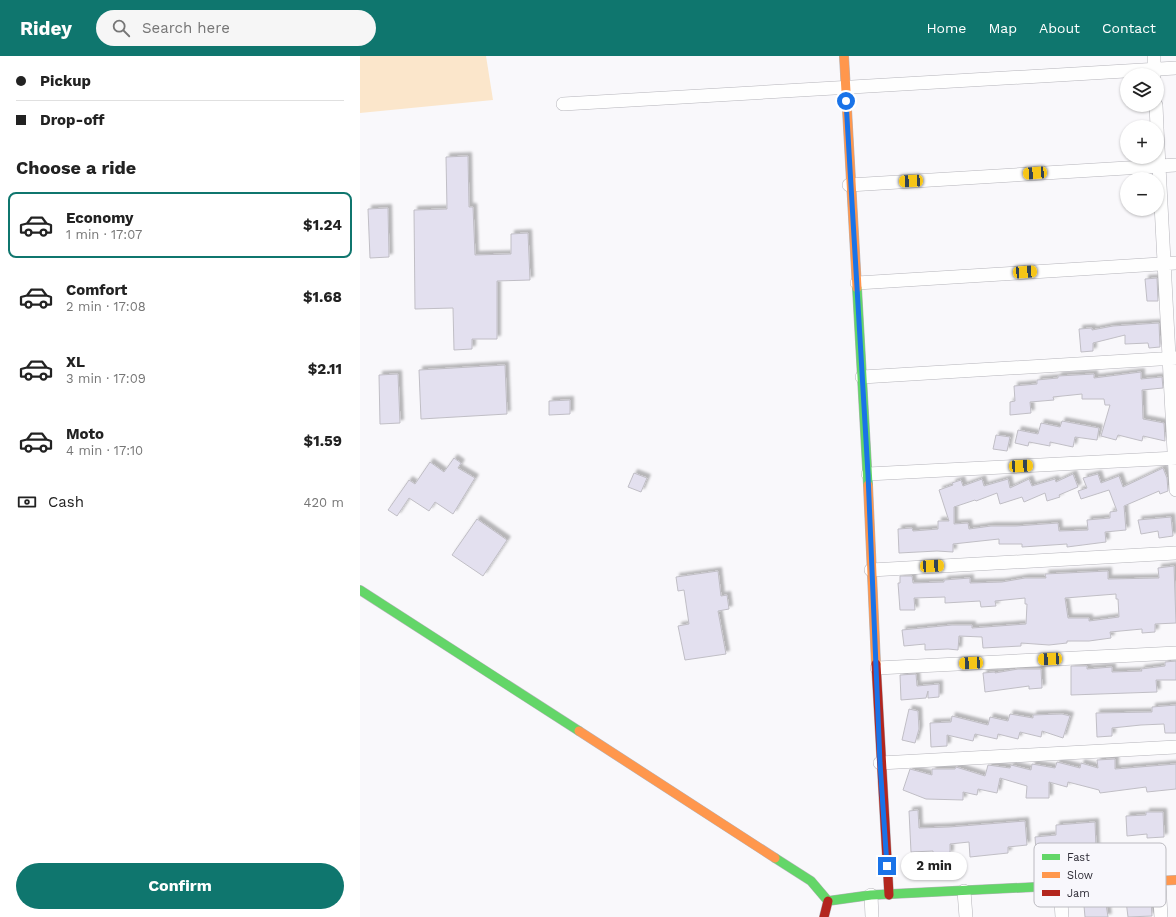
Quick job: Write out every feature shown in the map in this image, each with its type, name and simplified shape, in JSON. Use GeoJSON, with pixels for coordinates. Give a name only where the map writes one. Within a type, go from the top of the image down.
{"type":"FeatureCollection","features":[{"type":"Feature","properties":{"kind":"street"},"geometry":{"type":"LineString","coordinates":[[844,56],[850,184],[868,474],[880,763],[889,895]]}},
{"type":"Feature","properties":{"kind":"street"},"geometry":{"type":"LineString","coordinates":[[1154,56],[1154,68]]}},
{"type":"Feature","properties":{"kind":"street"},"geometry":{"type":"LineString","coordinates":[[1164,70],[1176,68]]}},
{"type":"Feature","properties":{"kind":"street"},"geometry":{"type":"LineString","coordinates":[[563,104],[1120,74]]}},
{"type":"Feature","properties":{"kind":"street"},"geometry":{"type":"LineString","coordinates":[[850,184],[1176,165]]}},
{"type":"Feature","properties":{"kind":"street"},"geometry":{"type":"LineString","coordinates":[[1159,166],[1170,263],[1176,490]]}},
{"type":"Feature","properties":{"kind":"street"},"geometry":{"type":"LineString","coordinates":[[857,283],[1170,263]]}},
{"type":"Feature","properties":{"kind":"street"},"geometry":{"type":"LineString","coordinates":[[862,377],[1173,358]]}},
{"type":"Feature","properties":{"kind":"street"},"geometry":{"type":"LineString","coordinates":[[868,474],[1175,458]]}},
{"type":"Feature","properties":{"kind":"street"},"geometry":{"type":"LineString","coordinates":[[871,570],[1176,553]]}},
{"type":"Feature","properties":{"kind":"street"},"geometry":{"type":"LineString","coordinates":[[360,590],[811,881],[828,901]]}},
{"type":"Feature","properties":{"kind":"street"},"geometry":{"type":"LineString","coordinates":[[877,668],[1176,653]]}},
{"type":"Feature","properties":{"kind":"street"},"geometry":{"type":"LineString","coordinates":[[880,763],[1176,747]]}},
{"type":"Feature","properties":{"kind":"street"},"geometry":{"type":"LineString","coordinates":[[1166,881],[1176,880]]}},
{"type":"Feature","properties":{"kind":"street"},"geometry":{"type":"LineString","coordinates":[[828,901],[871,895],[1034,887]]}},
{"type":"Feature","properties":{"kind":"street"},"geometry":{"type":"LineString","coordinates":[[964,891],[966,917]]}},
{"type":"Feature","properties":{"kind":"street"},"geometry":{"type":"LineString","coordinates":[[871,895],[872,917]]}},
{"type":"Feature","properties":{"kind":"street"},"geometry":{"type":"LineString","coordinates":[[824,917],[828,901]]}},
{"type":"Feature","properties":{"kind":"street"},"geometry":{"type":"LineString","coordinates":[[1061,907],[1062,917]]}},
{"type":"Feature","properties":{"kind":"street"},"geometry":{"type":"LineString","coordinates":[[1160,907],[1161,917]]}},
{"type":"Feature","properties":{"kind":"shaded area"},"geometry":{"type":"Polygon","coordinates":[[[360,56],[486,56],[493,100],[360,113],[360,56]]]}},
{"type":"Feature","properties":{"kind":"building"},"geometry":{"type":"Polygon","coordinates":[[[468,156],[469,207],[473,207],[475,255],[511,254],[511,234],[528,233],[530,280],[497,281],[497,339],[472,339],[472,349],[454,350],[453,308],[415,309],[414,210],[447,209],[446,157],[468,156]]]}},
{"type":"Feature","properties":{"kind":"building"},"geometry":{"type":"Polygon","coordinates":[[[388,208],[389,257],[370,258],[368,209],[388,208]]]}},
{"type":"Feature","properties":{"kind":"building"},"geometry":{"type":"Polygon","coordinates":[[[1157,278],[1158,301],[1147,301],[1145,279],[1157,278]]]}},
{"type":"Feature","properties":{"kind":"building"},"geometry":{"type":"Polygon","coordinates":[[[1159,323],[1160,347],[1149,348],[1148,343],[1125,344],[1125,335],[1093,343],[1093,351],[1081,352],[1079,329],[1092,328],[1092,330],[1113,326],[1159,323]]]}},
{"type":"Feature","properties":{"kind":"building"},"geometry":{"type":"Polygon","coordinates":[[[505,365],[507,414],[421,419],[419,370],[505,365]]]}},
{"type":"Feature","properties":{"kind":"building"},"geometry":{"type":"Polygon","coordinates":[[[1141,372],[1141,379],[1162,377],[1163,388],[1142,390],[1143,419],[1164,423],[1165,441],[1143,436],[1142,441],[1118,435],[1116,440],[1101,436],[1110,405],[1105,405],[1104,399],[1082,399],[1082,394],[1053,397],[1054,400],[1030,402],[1031,413],[1010,415],[1010,402],[1015,401],[1014,386],[1037,384],[1037,380],[1058,378],[1058,376],[1094,374],[1094,378],[1141,372]]]}},
{"type":"Feature","properties":{"kind":"building"},"geometry":{"type":"Polygon","coordinates":[[[398,374],[400,423],[380,424],[379,375],[398,374]]]}},
{"type":"Feature","properties":{"kind":"building"},"geometry":{"type":"Polygon","coordinates":[[[570,400],[570,414],[549,415],[549,401],[570,400]]]}},
{"type":"Feature","properties":{"kind":"building"},"geometry":{"type":"Polygon","coordinates":[[[1062,421],[1099,428],[1097,440],[1075,437],[1073,447],[1050,442],[1050,446],[1029,442],[1028,446],[1015,443],[1018,430],[1038,434],[1041,423],[1060,427],[1062,421]]]}},
{"type":"Feature","properties":{"kind":"building"},"geometry":{"type":"Polygon","coordinates":[[[996,435],[1010,437],[1007,451],[993,449],[996,435]]]}},
{"type":"Feature","properties":{"kind":"building"},"geometry":{"type":"Polygon","coordinates":[[[454,458],[461,463],[458,468],[475,478],[453,514],[435,502],[429,511],[409,498],[397,516],[388,510],[409,480],[415,484],[430,462],[444,472],[454,458]]]}},
{"type":"Feature","properties":{"kind":"building"},"geometry":{"type":"Polygon","coordinates":[[[1163,468],[1167,478],[1168,491],[1160,494],[1159,491],[1124,506],[1126,530],[1105,532],[1106,542],[1067,547],[1067,544],[1022,547],[1022,544],[999,544],[999,539],[953,544],[953,552],[937,551],[899,553],[898,529],[912,528],[913,531],[938,529],[938,521],[949,521],[939,490],[953,485],[952,483],[961,480],[963,486],[982,479],[984,486],[1008,479],[1010,488],[1029,479],[1032,486],[1055,479],[1056,482],[1073,474],[1078,487],[1059,495],[1060,497],[1047,501],[1045,493],[1024,502],[1022,497],[1000,504],[997,493],[954,507],[954,524],[968,523],[969,529],[991,526],[1058,523],[1059,531],[1088,530],[1087,520],[1110,518],[1110,512],[1117,511],[1109,490],[1081,499],[1078,491],[1087,488],[1083,478],[1098,474],[1101,483],[1119,476],[1123,487],[1163,468]]]}},
{"type":"Feature","properties":{"kind":"building"},"geometry":{"type":"Polygon","coordinates":[[[634,473],[647,478],[641,492],[628,487],[634,473]]]}},
{"type":"Feature","properties":{"kind":"building"},"geometry":{"type":"Polygon","coordinates":[[[1171,517],[1173,536],[1159,538],[1158,531],[1141,534],[1138,520],[1171,517]]]}},
{"type":"Feature","properties":{"kind":"building"},"geometry":{"type":"Polygon","coordinates":[[[477,519],[507,540],[483,576],[452,555],[477,519]]]}},
{"type":"Feature","properties":{"kind":"building"},"geometry":{"type":"Polygon","coordinates":[[[1174,566],[1176,623],[1155,624],[1155,632],[1142,633],[1142,629],[1110,632],[1111,638],[1089,641],[1067,641],[1067,643],[1049,645],[1021,643],[1021,646],[983,648],[982,637],[959,636],[958,650],[925,650],[925,644],[904,646],[902,630],[952,625],[972,625],[972,628],[1026,624],[1027,604],[1025,604],[1025,598],[995,601],[996,606],[981,607],[980,601],[945,603],[945,597],[914,598],[915,610],[900,610],[898,583],[900,583],[900,576],[912,576],[913,583],[944,582],[944,580],[970,578],[970,583],[1002,582],[1025,578],[1046,578],[1045,574],[1108,571],[1108,579],[1159,578],[1158,568],[1174,566]],[[1116,594],[1065,598],[1068,618],[1089,618],[1089,621],[1119,617],[1118,599],[1116,599],[1116,594]]]}},
{"type":"Feature","properties":{"kind":"building"},"geometry":{"type":"Polygon","coordinates":[[[718,571],[721,596],[727,595],[729,609],[718,611],[726,654],[685,660],[678,626],[689,624],[684,590],[678,591],[676,577],[718,571]]]}},
{"type":"Feature","properties":{"kind":"building"},"geometry":{"type":"Polygon","coordinates":[[[1176,661],[1176,680],[1156,680],[1157,692],[1071,695],[1071,666],[1087,666],[1087,669],[1112,667],[1112,672],[1142,671],[1141,669],[1165,666],[1165,662],[1176,661]]]}},
{"type":"Feature","properties":{"kind":"building"},"geometry":{"type":"Polygon","coordinates":[[[1018,669],[1041,669],[1042,688],[1029,689],[1029,686],[985,692],[983,673],[995,673],[1018,669]]]}},
{"type":"Feature","properties":{"kind":"building"},"geometry":{"type":"Polygon","coordinates":[[[916,674],[917,686],[939,684],[939,697],[928,698],[928,691],[926,698],[901,700],[900,675],[916,674]]]}},
{"type":"Feature","properties":{"kind":"building"},"geometry":{"type":"Polygon","coordinates":[[[1176,705],[1176,733],[1165,733],[1164,724],[1141,725],[1112,728],[1112,736],[1097,737],[1096,713],[1152,712],[1152,707],[1176,705]]]}},
{"type":"Feature","properties":{"kind":"building"},"geometry":{"type":"Polygon","coordinates":[[[909,709],[918,711],[919,729],[915,743],[902,740],[909,709]]]}},
{"type":"Feature","properties":{"kind":"building"},"geometry":{"type":"Polygon","coordinates":[[[1010,714],[1033,718],[1033,715],[1062,714],[1070,716],[1063,738],[1042,731],[1041,737],[1020,732],[1018,739],[998,734],[997,739],[975,734],[973,741],[947,735],[947,746],[931,747],[930,723],[951,722],[952,716],[988,725],[990,717],[1008,721],[1010,714]]]}},
{"type":"Feature","properties":{"kind":"building"},"geometry":{"type":"Polygon","coordinates":[[[1115,759],[1115,769],[1176,764],[1176,789],[1147,792],[1146,787],[1100,793],[1099,790],[1068,782],[1067,787],[1049,782],[1049,798],[1026,798],[1027,786],[1000,778],[997,793],[978,789],[977,795],[963,792],[963,800],[926,799],[903,790],[910,769],[932,775],[932,769],[955,769],[956,767],[985,776],[988,765],[1010,768],[1011,765],[1031,770],[1032,764],[1055,768],[1057,762],[1080,768],[1081,763],[1098,768],[1097,760],[1115,759]]]}},
{"type":"Feature","properties":{"kind":"building"},"geometry":{"type":"Polygon","coordinates":[[[918,810],[919,828],[1025,821],[1027,845],[1008,847],[1008,853],[970,857],[969,842],[950,844],[950,854],[933,855],[933,851],[911,852],[909,811],[918,810]]]}},
{"type":"Feature","properties":{"kind":"building"},"geometry":{"type":"Polygon","coordinates":[[[1146,812],[1163,812],[1164,837],[1147,838],[1147,834],[1127,836],[1126,816],[1146,815],[1146,812]]]}},
{"type":"Feature","properties":{"kind":"building"},"geometry":{"type":"Polygon","coordinates":[[[1095,822],[1096,843],[1035,843],[1035,837],[1056,835],[1056,825],[1095,822]]]}},
{"type":"Feature","properties":{"kind":"building"},"geometry":{"type":"Polygon","coordinates":[[[1084,907],[1106,907],[1108,917],[1085,917],[1084,907]]]}},
{"type":"Feature","properties":{"kind":"building"},"geometry":{"type":"Polygon","coordinates":[[[1127,907],[1151,907],[1152,916],[1128,917],[1127,907]]]}},
{"type":"Feature","properties":{"kind":"traffic: fast"},"geometry":{"type":"LineString","coordinates":[[857,288],[868,485]]}},
{"type":"Feature","properties":{"kind":"traffic: fast"},"geometry":{"type":"LineString","coordinates":[[360,590],[579,731]]}},
{"type":"Feature","properties":{"kind":"traffic: fast"},"geometry":{"type":"LineString","coordinates":[[775,858],[811,881],[828,901],[871,895],[1034,887]]}},
{"type":"Feature","properties":{"kind":"traffic: slow"},"geometry":{"type":"LineString","coordinates":[[844,56],[857,288]]}},
{"type":"Feature","properties":{"kind":"traffic: slow"},"geometry":{"type":"LineString","coordinates":[[868,485],[876,664]]}},
{"type":"Feature","properties":{"kind":"traffic: slow"},"geometry":{"type":"LineString","coordinates":[[579,731],[775,858]]}},
{"type":"Feature","properties":{"kind":"traffic: slow"},"geometry":{"type":"LineString","coordinates":[[1166,880],[1176,880]]}},
{"type":"Feature","properties":{"kind":"traffic: jam"},"geometry":{"type":"LineString","coordinates":[[876,664],[889,895]]}},
{"type":"Feature","properties":{"kind":"traffic: jam"},"geometry":{"type":"LineString","coordinates":[[824,917],[828,901]]}},
{"type":"Feature","properties":{"kind":"route"},"geometry":{"type":"LineString","coordinates":[[846,101],[868,474],[880,763],[887,866]]}}]}
